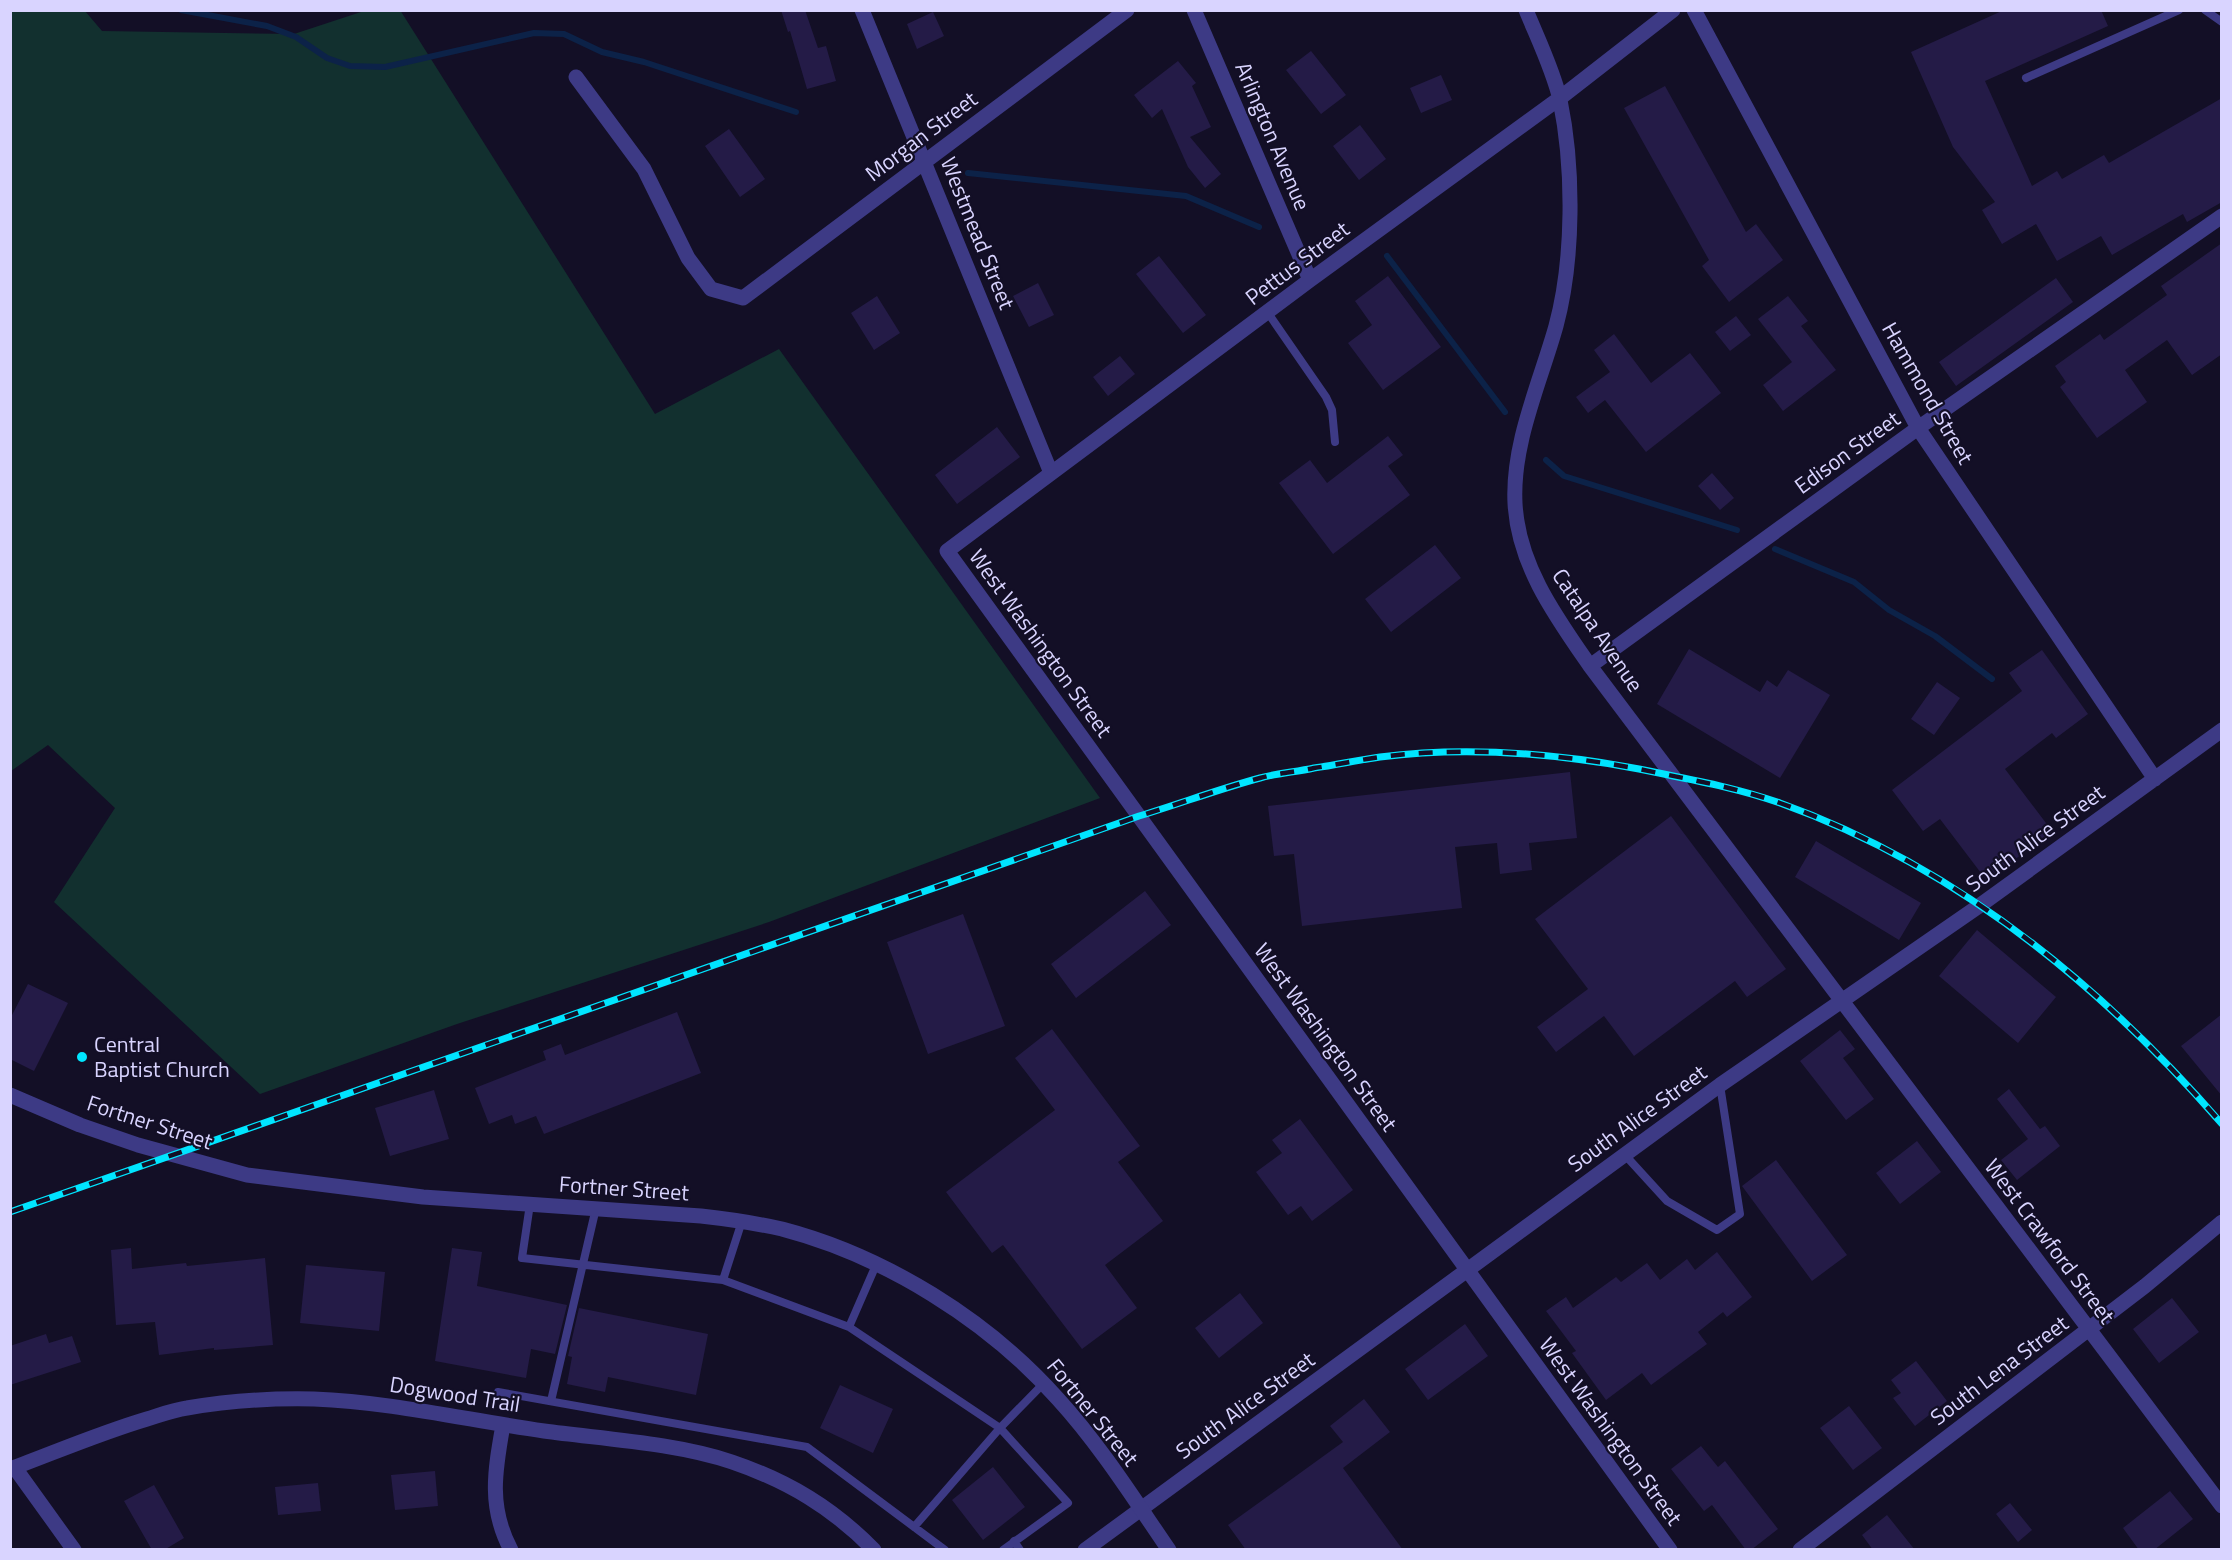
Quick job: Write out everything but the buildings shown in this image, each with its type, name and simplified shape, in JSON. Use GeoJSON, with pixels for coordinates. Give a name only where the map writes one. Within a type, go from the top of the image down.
{"type":"FeatureCollection","features":[{"type":"Feature","properties":{"kind":"street","name":"Westmead Street"},"geometry":{"type":"LineString","coordinates":[[862,10],[1051,473]]}},
{"type":"Feature","properties":{"kind":"street","name":"Morgan Street"},"geometry":{"type":"LineString","coordinates":[[576,77],[644,169],[688,258],[711,289],[743,298],[1127,10]]}},
{"type":"Feature","properties":{"kind":"street","name":"Arlington Avenue"},"geometry":{"type":"LineString","coordinates":[[1194,10],[1310,280]]}},
{"type":"Feature","properties":{"kind":"street","name":"Catalpa Avenue"},"geometry":{"type":"LineString","coordinates":[[1526,10],[1560,98],[1569,185],[1570,226],[1556,324],[1521,448],[1515,483],[1515,504],[1525,556],[1560,622],[1590,666],[1843,1001]]}},
{"type":"Feature","properties":{"kind":"street","name":"Pettus Street"},"geometry":{"type":"LineString","coordinates":[[947,551],[1268,314],[1310,280],[1560,98],[1673,10]]}},
{"type":"Feature","properties":{"kind":"street","name":"Hammond Street"},"geometry":{"type":"LineString","coordinates":[[1694,10],[1918,428],[2155,779]]}},
{"type":"Feature","properties":{"kind":"street","name":"Edison Street"},"geometry":{"type":"LineString","coordinates":[[1590,666],[1918,428],[2222,216]]}},
{"type":"Feature","properties":{"kind":"street","name":"West Washington Street"},"geometry":{"type":"LineString","coordinates":[[947,551],[1670,1550]]}},
{"type":"Feature","properties":{"kind":"street","name":"South Alice Street"},"geometry":{"type":"LineString","coordinates":[[1085,1550],[1720,1085],[1843,1001],[2222,730]]}},
{"type":"Feature","properties":{"kind":"street","name":"West Crawford Street"},"geometry":{"type":"LineString","coordinates":[[1843,1001],[2222,1506]]}},
{"type":"Feature","properties":{"kind":"street","name":"Fortner Street"},"geometry":{"type":"LineString","coordinates":[[10,1095],[80,1125],[138,1145],[248,1174],[423,1197],[596,1208],[742,1221],[823,1242],[908,1281],[988,1333],[1044,1383],[1096,1446],[1169,1550]]}},
{"type":"Feature","properties":{"kind":"street","name":"South Lena Street"},"geometry":{"type":"LineString","coordinates":[[1800,1550],[2089,1330],[2222,1222]]}},
{"type":"Feature","properties":{"kind":"street","name":"Dogwood Trail"},"geometry":{"type":"LineString","coordinates":[[13,1469],[108,1431],[184,1408],[245,1400],[313,1399],[371,1404],[690,1451],[731,1461],[770,1476],[807,1495],[853,1529],[874,1550]]}},
{"type":"Feature","properties":{"kind":"street"},"geometry":{"type":"LineString","coordinates":[[502,1425],[495,1471],[495,1504],[504,1536],[511,1550]]}},
{"type":"Feature","properties":{"kind":"street"},"geometry":{"type":"LineString","coordinates":[[13,1469],[74,1550]]}},
{"type":"Feature","properties":{"kind":"lane"},"geometry":{"type":"LineString","coordinates":[[2026,78],[2179,10]]}},
{"type":"Feature","properties":{"kind":"lane"},"geometry":{"type":"LineString","coordinates":[[2205,10],[2222,22]]}},
{"type":"Feature","properties":{"kind":"lane"},"geometry":{"type":"LineString","coordinates":[[1268,314],[1326,397],[1332,410],[1335,442]]}},
{"type":"Feature","properties":{"kind":"lane"},"geometry":{"type":"LineString","coordinates":[[1625,1155],[1667,1201],[1718,1230],[1740,1214],[1720,1085]]}},
{"type":"Feature","properties":{"kind":"lane"},"geometry":{"type":"LineString","coordinates":[[530,1204],[522,1258],[723,1280],[849,1328],[1000,1428],[1068,1503],[1003,1550]]}},
{"type":"Feature","properties":{"kind":"lane"},"geometry":{"type":"LineString","coordinates":[[551,1401],[596,1208]]}},
{"type":"Feature","properties":{"kind":"lane"},"geometry":{"type":"LineString","coordinates":[[723,1280],[742,1221]]}},
{"type":"Feature","properties":{"kind":"lane"},"geometry":{"type":"LineString","coordinates":[[849,1328],[876,1265]]}},
{"type":"Feature","properties":{"kind":"lane"},"geometry":{"type":"LineString","coordinates":[[914,1527],[1000,1428],[1044,1383]]}},
{"type":"Feature","properties":{"kind":"lane"},"geometry":{"type":"LineString","coordinates":[[498,1392],[807,1448],[945,1550]]}},
{"type":"Feature","properties":{"kind":"lane"},"geometry":{"type":"LineString","coordinates":[[1014,1541],[1020,1550]]}},
{"type":"Feature","properties":{"kind":"green space"},"geometry":{"type":"Polygon","coordinates":[[[400,10],[655,414],[779,349],[1100,798],[769,922],[457,1024],[260,1094],[54,902],[115,808],[48,745],[11,771],[11,11],[85,11],[102,31],[294,34],[364,11],[400,10]]]}},
{"type":"Feature","properties":{"kind":"waterway"},"geometry":{"type":"LineString","coordinates":[[181,10],[267,26],[296,37],[327,58],[350,66],[385,67],[534,33],[564,34],[602,52],[644,62],[796,112]]}},
{"type":"Feature","properties":{"kind":"waterway"},"geometry":{"type":"LineString","coordinates":[[968,173],[1186,196],[1259,227]]}},
{"type":"Feature","properties":{"kind":"waterway"},"geometry":{"type":"LineString","coordinates":[[1387,256],[1505,412]]}},
{"type":"Feature","properties":{"kind":"waterway"},"geometry":{"type":"LineString","coordinates":[[1546,460],[1564,476],[1737,530]]}},
{"type":"Feature","properties":{"kind":"waterway"},"geometry":{"type":"LineString","coordinates":[[1775,549],[1854,582],[1889,610],[1935,636],[1992,679]]}},
{"type":"Feature","properties":{"kind":"railway"},"geometry":{"type":"LineString","coordinates":[[10,1212],[1139,816],[1260,778],[1380,757],[1445,752],[1542,755],[1639,769],[1746,792],[1845,829],[1906,860],[1965,896],[2022,935],[2127,1024],[2222,1124]]}},
{"type":"Feature","properties":{"kind":"place","name":"Central Baptist Church"},"geometry":{"type":"Point","coordinates":[82,1057]}}]}
